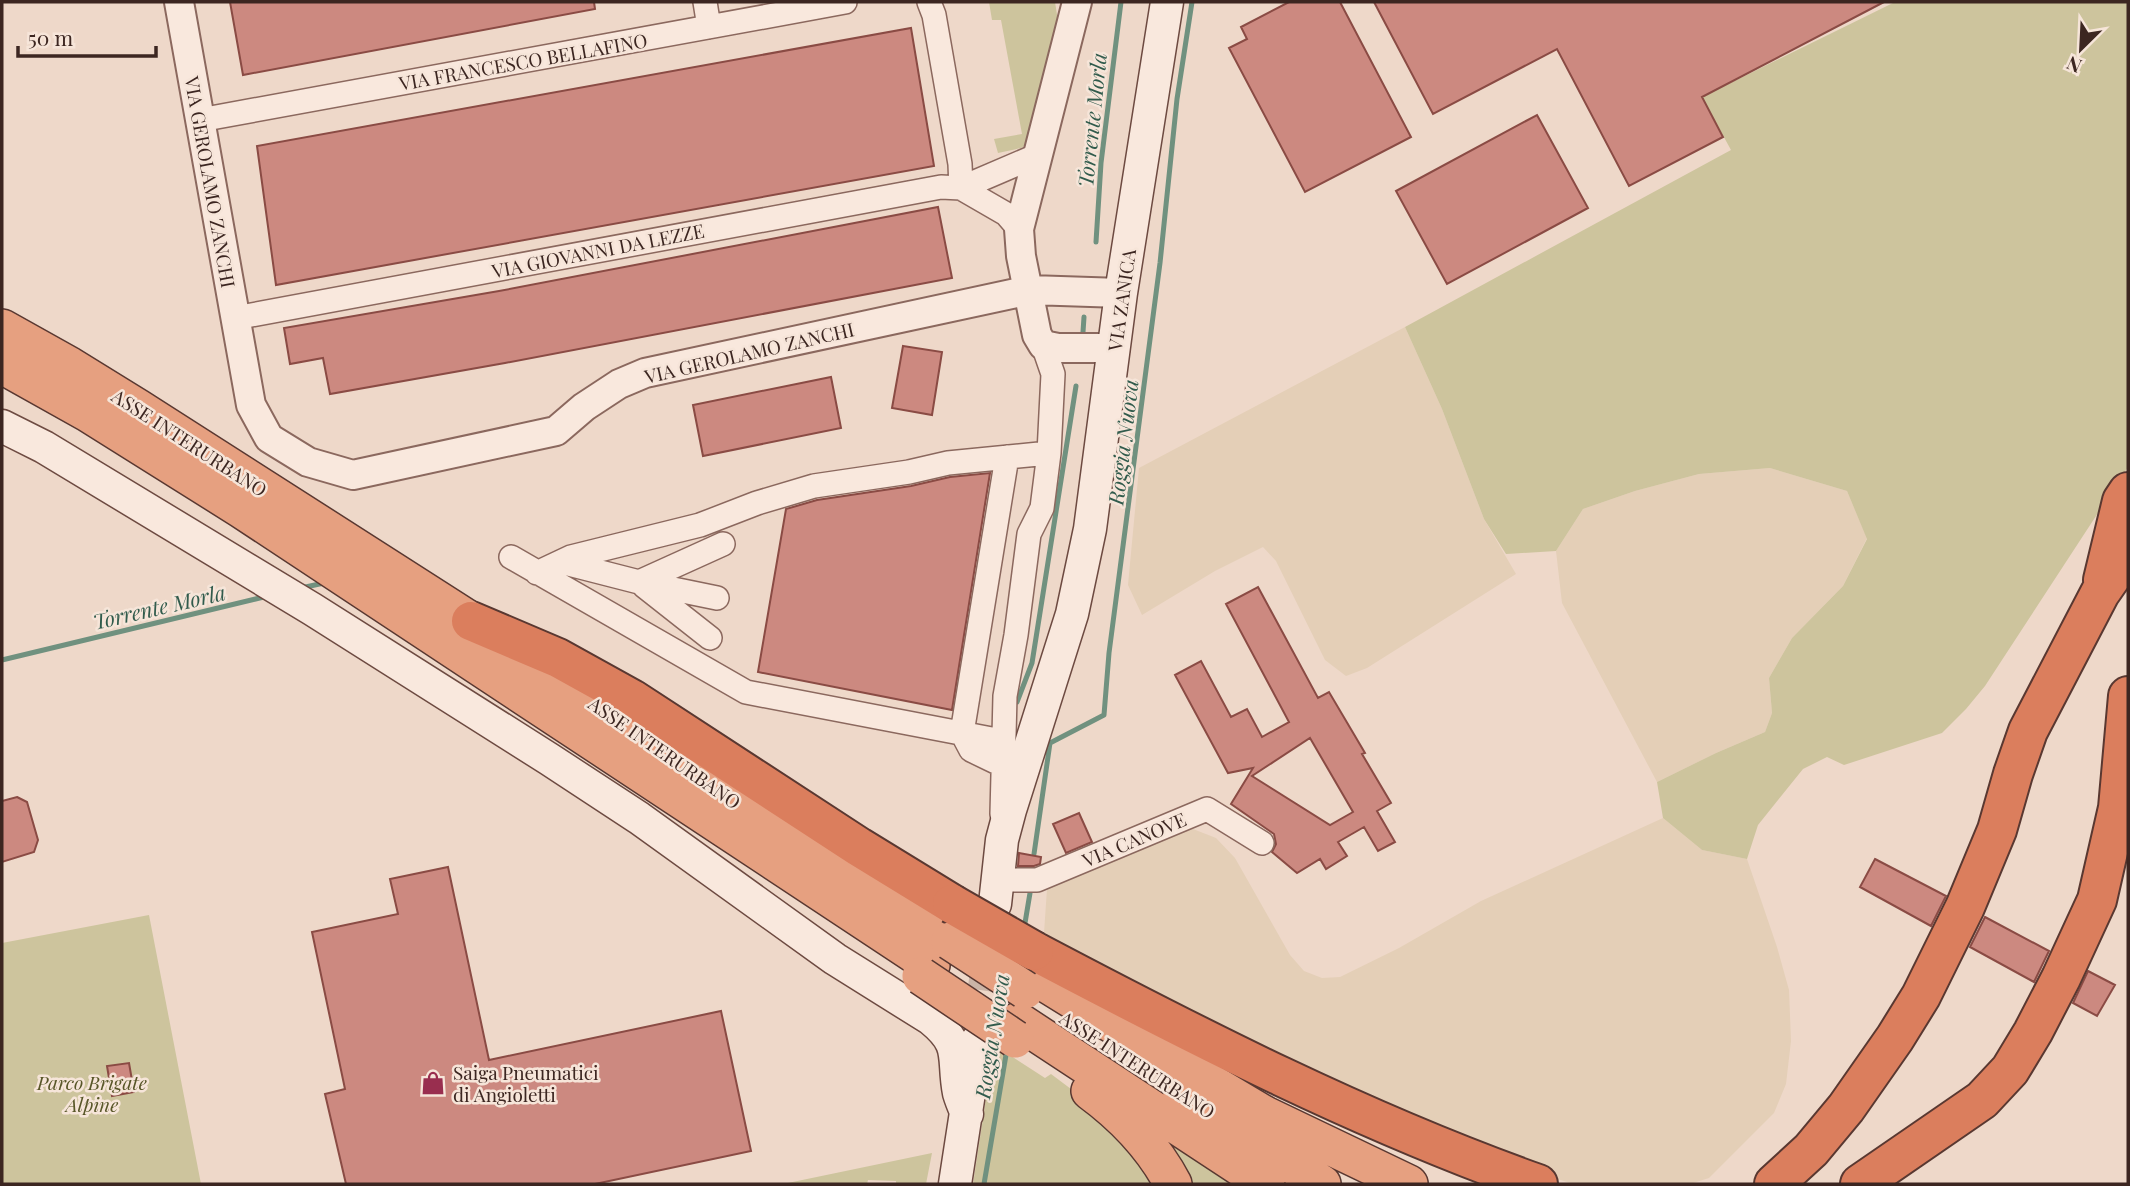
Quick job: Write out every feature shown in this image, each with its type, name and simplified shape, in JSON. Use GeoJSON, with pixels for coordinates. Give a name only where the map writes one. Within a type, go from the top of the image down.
{"type":"FeatureCollection","features":[{"type":"Feature","properties":{"kind":"highway","name":"ASSE INTERURBANO"},"geometry":{"type":"LineString","coordinates":[[2,328],[93,380],[471,621],[601,708],[648,728],[689,750],[941,942],[1322,1184]]}},
{"type":"Feature","properties":{"kind":"highway","name":"ASSE INTERURBANO"},"geometry":{"type":"LineString","coordinates":[[2,365],[88,413],[241,509],[860,919],[941,942]]}},
{"type":"Feature","properties":{"kind":"highway"},"geometry":{"type":"LineString","coordinates":[[2,381],[164,473],[241,509]]}},
{"type":"Feature","properties":{"kind":"highway"},"geometry":{"type":"LineString","coordinates":[[2100,593],[2122,502],[2128,492]]}},
{"type":"Feature","properties":{"kind":"highway"},"geometry":{"type":"LineString","coordinates":[[1772,1183],[1811,1150],[1846,1108],[1921,996],[1965,907],[1997,830],[2012,774],[2028,731],[2100,593],[2128,554]]}},
{"type":"Feature","properties":{"kind":"highway"},"geometry":{"type":"LineString","coordinates":[[471,621],[558,658],[632,699],[859,847],[941,942],[1023,994],[1203,1079],[1438,1184]]}},
{"type":"Feature","properties":{"kind":"highway"},"geometry":{"type":"LineString","coordinates":[[1860,1184],[1982,1100],[2010,1070],[2033,1032],[2097,900],[2118,808],[2128,696]]}},
{"type":"Feature","properties":{"kind":"highway","name":"ASSE INTERURBANO"},"geometry":{"type":"LineString","coordinates":[[1023,994],[1266,1184]]}},
{"type":"Feature","properties":{"kind":"highway"},"geometry":{"type":"LineString","coordinates":[[1023,994],[1077,1081],[1123,1118],[1156,1156],[1173,1184]]}},
{"type":"Feature","properties":{"kind":"highway"},"geometry":{"type":"LineString","coordinates":[[1023,994],[1212,1044],[1439,1146],[1538,1184]]}},
{"type":"Feature","properties":{"kind":"highway"},"geometry":{"type":"LineString","coordinates":[[1203,1079],[1265,1115],[1409,1184]]}},
{"type":"Feature","properties":{"kind":"main road","name":"VIA ZANICA"},"geometry":{"type":"LineString","coordinates":[[1012,886],[1002,840],[1080,583],[1090,529],[1121,293],[1167,2]]}},
{"type":"Feature","properties":{"kind":"main road"},"geometry":{"type":"LineString","coordinates":[[2,426],[44,447],[313,609],[549,758],[628,810],[835,959],[931,1019],[942,1028],[955,1048],[959,1093],[967,1114]]}},
{"type":"Feature","properties":{"kind":"main road"},"geometry":{"type":"LineString","coordinates":[[955,1184],[977,1041]]}},
{"type":"Feature","properties":{"kind":"street","name":"VIA GEROLAMO ZANCHI"},"geometry":{"type":"LineString","coordinates":[[178,2],[251,405],[269,438],[308,462],[353,475],[556,431],[584,407],[619,384],[645,373],[1030,290],[1121,293]]}},
{"type":"Feature","properties":{"kind":"street"},"geometry":{"type":"LineString","coordinates":[[705,2],[709,27]]}},
{"type":"Feature","properties":{"kind":"street","name":"VIA FRANCESCO BELLAFINO"},"geometry":{"type":"LineString","coordinates":[[200,120],[845,2]]}},
{"type":"Feature","properties":{"kind":"street"},"geometry":{"type":"LineString","coordinates":[[929,2],[934,15],[958,150],[961,188],[1006,214],[1019,229]]}},
{"type":"Feature","properties":{"kind":"street"},"geometry":{"type":"LineString","coordinates":[[1077,2],[1019,229],[1021,256],[1037,335],[1043,345],[1058,348],[1115,348]]}},
{"type":"Feature","properties":{"kind":"street","name":"VIA GIOVANNI DA LEZZE"},"geometry":{"type":"LineString","coordinates":[[235,318],[941,187],[961,188],[1038,155]]}},
{"type":"Feature","properties":{"kind":"street","name":"VIA ZANICA"},"geometry":{"type":"LineString","coordinates":[[1002,840],[1005,696],[1029,534],[1042,508],[1049,453],[1054,374],[1043,345]]}},
{"type":"Feature","properties":{"kind":"street"},"geometry":{"type":"LineString","coordinates":[[537,573],[571,557],[700,525],[757,503],[814,486],[982,459],[1049,453]]}},
{"type":"Feature","properties":{"kind":"street"},"geometry":{"type":"LineString","coordinates":[[1003,765],[971,750],[962,733],[1007,457]]}},
{"type":"Feature","properties":{"kind":"street"},"geometry":{"type":"LineString","coordinates":[[639,582],[723,544]]}},
{"type":"Feature","properties":{"kind":"street"},"geometry":{"type":"LineString","coordinates":[[510,557],[746,692],[1002,741]]}},
{"type":"Feature","properties":{"kind":"street"},"geometry":{"type":"LineString","coordinates":[[561,562],[717,598]]}},
{"type":"Feature","properties":{"kind":"street"},"geometry":{"type":"LineString","coordinates":[[639,582],[710,638]]}},
{"type":"Feature","properties":{"kind":"street","name":"VIA CANOVE"},"geometry":{"type":"LineString","coordinates":[[1012,886],[1207,808],[1262,843]]}},
{"type":"Feature","properties":{"kind":"shaded area"},"geometry":{"type":"Polygon","coordinates":[[[1405,327],[1442,409],[1484,519],[1516,574],[1367,668],[1346,676],[1325,660],[1276,561],[1263,547],[1215,571],[1142,615],[1128,585],[1139,468],[1405,327]]]}},
{"type":"Feature","properties":{"kind":"shaded area"},"geometry":{"type":"Polygon","coordinates":[[[1770,468],[1847,491],[1867,538],[1843,586],[1792,638],[1769,678],[1772,713],[1765,732],[1657,782],[1562,603],[1556,551],[1583,509],[1635,491],[1699,474],[1770,468]]]}},
{"type":"Feature","properties":{"kind":"shaded area"},"geometry":{"type":"Polygon","coordinates":[[[1663,818],[1702,850],[1747,859],[1789,990],[1791,1041],[1786,1084],[1774,1113],[1709,1178],[1690,1184],[1574,1184],[1503,1163],[1403,1119],[1099,965],[1044,933],[1047,889],[1158,839],[1193,829],[1216,838],[1235,858],[1290,955],[1304,971],[1322,978],[1340,977],[1399,948],[1481,901],[1663,818]]]}},
{"type":"Feature","properties":{"kind":"green space"},"geometry":{"type":"Polygon","coordinates":[[[989,2],[1055,2],[1058,21],[1032,141],[1021,148],[998,153],[994,139],[1022,134],[1001,20],[992,20],[989,2]]]}},
{"type":"Feature","properties":{"kind":"green space"},"geometry":{"type":"Polygon","coordinates":[[[1895,2],[2128,2],[2128,467],[1985,686],[1942,733],[1844,765],[1827,757],[1803,769],[1758,825],[1747,859],[1702,850],[1663,818],[1657,782],[1765,732],[1772,713],[1769,678],[1792,638],[1843,586],[1867,539],[1847,491],[1770,468],[1699,474],[1635,491],[1583,509],[1556,551],[1506,554],[1484,519],[1442,409],[1405,327],[1731,150],[1702,97],[1895,2]]]}},
{"type":"Feature","properties":{"kind":"green space","name":"Parco Brigate Alpine"},"geometry":{"type":"Polygon","coordinates":[[[149,915],[201,1184],[2,1184],[2,943],[149,915]]]}},
{"type":"Feature","properties":{"kind":"green space"},"geometry":{"type":"Polygon","coordinates":[[[994,1045],[1045,1078],[1051,1074],[1111,1119],[1162,1184],[973,1184],[994,1045]]]}},
{"type":"Feature","properties":{"kind":"green space"},"geometry":{"type":"Polygon","coordinates":[[[1136,1114],[1237,1184],[1185,1184],[1136,1114]]]}},
{"type":"Feature","properties":{"kind":"green space"},"geometry":{"type":"Polygon","coordinates":[[[932,1153],[926,1184],[868,1180],[867,1184],[783,1184],[932,1153]]]}},
{"type":"Feature","properties":{"kind":"building"},"geometry":{"type":"Polygon","coordinates":[[[230,2],[594,2],[595,9],[243,75],[230,2]]]}},
{"type":"Feature","properties":{"kind":"building"},"geometry":{"type":"Polygon","coordinates":[[[1289,2],[1340,2],[1411,137],[1305,192],[1229,48],[1247,39],[1241,27],[1289,2]]]}},
{"type":"Feature","properties":{"kind":"building"},"geometry":{"type":"Polygon","coordinates":[[[1374,2],[1884,2],[1702,97],[1723,137],[1629,186],[1557,49],[1433,114],[1374,2]]]}},
{"type":"Feature","properties":{"kind":"building"},"geometry":{"type":"Polygon","coordinates":[[[911,28],[934,166],[276,285],[257,146],[911,28]]]}},
{"type":"Feature","properties":{"kind":"building"},"geometry":{"type":"Polygon","coordinates":[[[1537,115],[1588,208],[1447,284],[1396,191],[1537,115]]]}},
{"type":"Feature","properties":{"kind":"building"},"geometry":{"type":"Polygon","coordinates":[[[938,207],[952,278],[330,394],[323,358],[290,364],[284,328],[499,291],[938,207]]]}},
{"type":"Feature","properties":{"kind":"building"},"geometry":{"type":"Polygon","coordinates":[[[903,346],[942,352],[932,415],[892,408],[903,346]]]}},
{"type":"Feature","properties":{"kind":"building"},"geometry":{"type":"Polygon","coordinates":[[[831,377],[841,428],[703,456],[693,405],[831,377]]]}},
{"type":"Feature","properties":{"kind":"building"},"geometry":{"type":"Polygon","coordinates":[[[990,473],[952,710],[758,672],[786,509],[817,500],[911,486],[950,477],[990,473]]]}},
{"type":"Feature","properties":{"kind":"building"},"geometry":{"type":"Polygon","coordinates":[[[1258,587],[1318,698],[1329,692],[1365,753],[1362,754],[1391,803],[1377,811],[1395,842],[1378,851],[1364,827],[1338,842],[1347,856],[1326,869],[1320,859],[1297,873],[1272,852],[1276,844],[1274,834],[1231,804],[1253,768],[1228,773],[1175,675],[1201,661],[1231,717],[1247,709],[1262,737],[1289,722],[1226,604],[1258,587]],[[1310,738],[1252,776],[1330,825],[1353,812],[1310,738]]]}},
{"type":"Feature","properties":{"kind":"building"},"geometry":{"type":"Polygon","coordinates":[[[17,797],[27,802],[38,840],[34,852],[2,862],[2,801],[17,797]]]}},
{"type":"Feature","properties":{"kind":"building"},"geometry":{"type":"Polygon","coordinates":[[[1079,813],[1092,842],[1066,853],[1053,824],[1079,813]]]}},
{"type":"Feature","properties":{"kind":"building"},"geometry":{"type":"Polygon","coordinates":[[[1019,853],[1041,857],[1040,864],[1018,866],[1019,853]]]}},
{"type":"Feature","properties":{"kind":"building"},"geometry":{"type":"Polygon","coordinates":[[[1875,859],[1946,896],[1931,926],[1860,887],[1875,859]]]}},
{"type":"Feature","properties":{"kind":"building"},"geometry":{"type":"Polygon","coordinates":[[[448,867],[489,1060],[721,1011],[751,1151],[595,1184],[346,1184],[325,1094],[345,1089],[312,932],[398,914],[390,879],[448,867]]]}},
{"type":"Feature","properties":{"kind":"building"},"geometry":{"type":"Polygon","coordinates":[[[1985,917],[2049,951],[2034,982],[1970,947],[1985,917]]]}},
{"type":"Feature","properties":{"kind":"building"},"geometry":{"type":"Polygon","coordinates":[[[2088,971],[2115,985],[2097,1016],[2073,1003],[2088,971]]]}},
{"type":"Feature","properties":{"kind":"building"},"geometry":{"type":"Polygon","coordinates":[[[129,1063],[134,1092],[112,1096],[107,1066],[129,1063]]]}},
{"type":"Feature","properties":{"kind":"waterway","name":"Torrente Morla"},"geometry":{"type":"LineString","coordinates":[[1096,242],[1101,163],[1121,2]]}},
{"type":"Feature","properties":{"kind":"waterway","name":"Roggia Nuova"},"geometry":{"type":"LineString","coordinates":[[1034,854],[1050,743],[1104,715],[1109,653],[1160,263],[1177,99],[1192,2]]}},
{"type":"Feature","properties":{"kind":"waterway","name":"Torrente Morla"},"geometry":{"type":"LineString","coordinates":[[1083,332],[1084,317]]}},
{"type":"Feature","properties":{"kind":"waterway"},"geometry":{"type":"LineString","coordinates":[[1017,702],[1032,663],[1076,386]]}},
{"type":"Feature","properties":{"kind":"waterway","name":"Torrente Morla"},"geometry":{"type":"LineString","coordinates":[[301,588],[324,583]]}},
{"type":"Feature","properties":{"kind":"waterway","name":"Torrente Morla"},"geometry":{"type":"LineString","coordinates":[[2,660],[268,596]]}},
{"type":"Feature","properties":{"kind":"waterway","name":"Roggia Nuova"},"geometry":{"type":"LineString","coordinates":[[1024,929],[1030,893]]}},
{"type":"Feature","properties":{"kind":"waterway","name":"Roggia Nuova"},"geometry":{"type":"LineString","coordinates":[[984,1184],[1007,1049]]}},
{"type":"Feature","properties":{"kind":"tunnel"},"geometry":{"type":"LineString","coordinates":[[977,1038],[990,944]]}},
{"type":"Feature","properties":{"kind":"place","name":"Saiga Pneumatici di Angioletti"},"geometry":{"type":"Point","coordinates":[433,1083]}}]}
